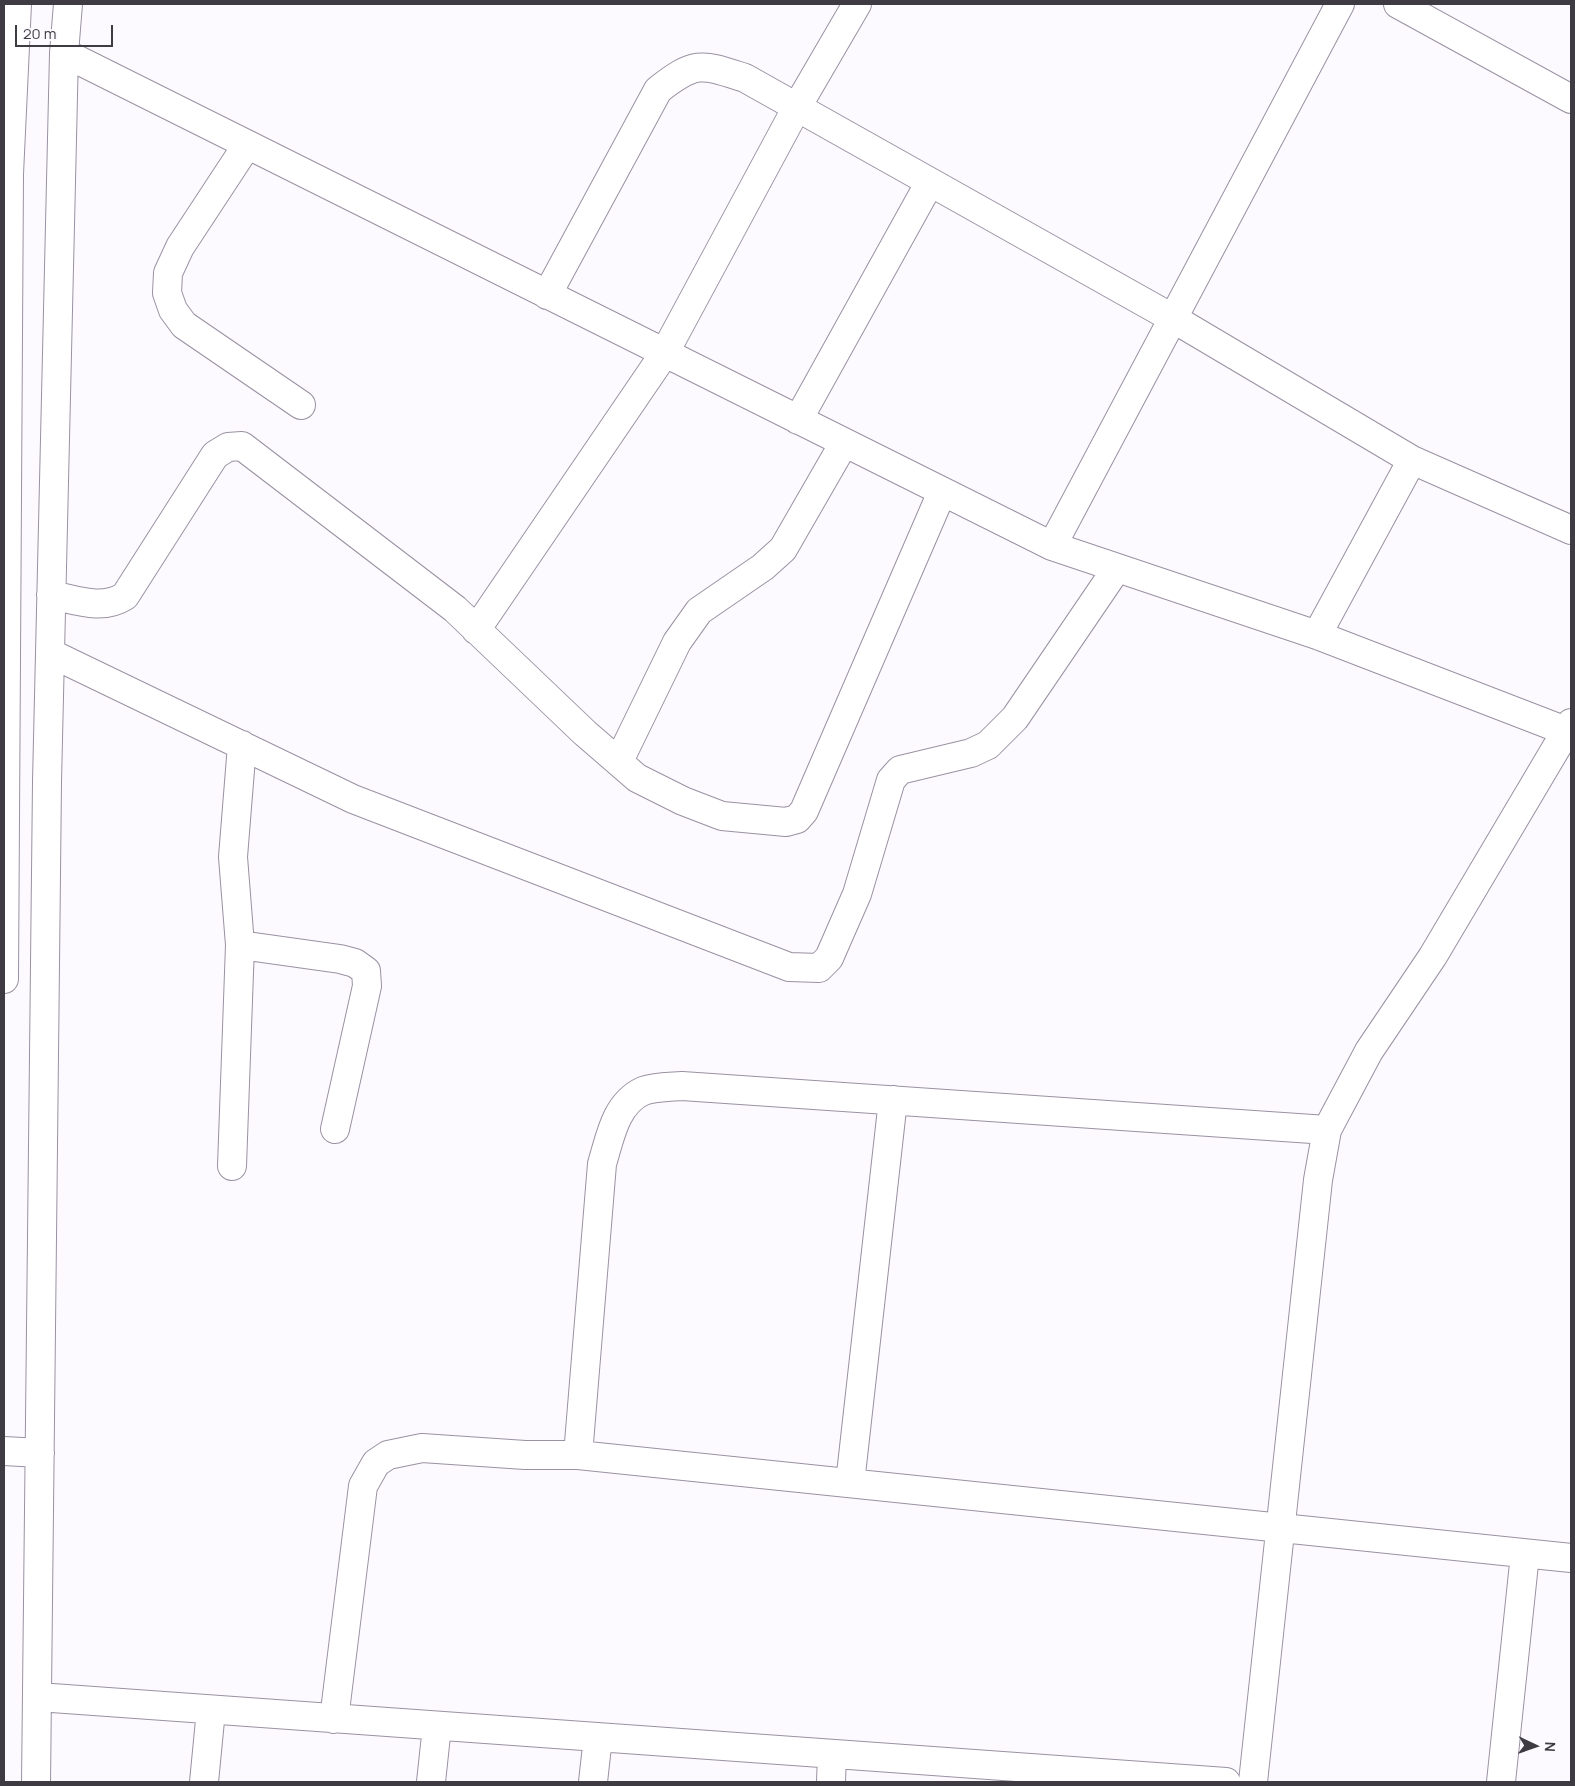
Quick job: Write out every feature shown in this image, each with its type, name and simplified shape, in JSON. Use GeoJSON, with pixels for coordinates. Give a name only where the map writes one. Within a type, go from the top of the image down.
{"type":"FeatureCollection","features":[{"type":"Feature","properties":{"kind":"street"},"geometry":{"type":"LineString","coordinates":[[4,979],[9,62],[18,4]]}},
{"type":"Feature","properties":{"kind":"street"},"geometry":{"type":"LineString","coordinates":[[36,1782],[47,792],[64,52],[68,4]]}},
{"type":"Feature","properties":{"kind":"street"},"geometry":{"type":"LineString","coordinates":[[476,630],[579,482],[664,354],[797,107],[856,4]]}},
{"type":"Feature","properties":{"kind":"street"},"geometry":{"type":"LineString","coordinates":[[1052,546],[1340,4]]}},
{"type":"Feature","properties":{"kind":"street"},"geometry":{"type":"LineString","coordinates":[[1398,4],[1571,100]]}},
{"type":"Feature","properties":{"kind":"street"},"geometry":{"type":"LineString","coordinates":[[64,52],[664,354],[1052,546],[1316,635],[1569,727],[1433,956],[1369,1051],[1327,1130],[1318,1180],[1253,1782]]}},
{"type":"Feature","properties":{"kind":"street"},"geometry":{"type":"LineString","coordinates":[[547,295],[658,90],[682,71],[708,66],[745,78],[797,107],[1174,319],[1412,460],[1571,530]]}},
{"type":"Feature","properties":{"kind":"street"},"geometry":{"type":"LineString","coordinates":[[247,145],[180,247],[168,273],[167,293],[173,310],[184,325],[301,405]]}},
{"type":"Feature","properties":{"kind":"street"},"geometry":{"type":"LineString","coordinates":[[798,420],[930,182]]}},
{"type":"Feature","properties":{"kind":"street"},"geometry":{"type":"LineString","coordinates":[[618,761],[677,642],[699,611],[763,567],[783,549],[844,443]]}},
{"type":"Feature","properties":{"kind":"street"},"geometry":{"type":"LineString","coordinates":[[51,595],[102,605],[113,604],[125,596],[215,455],[228,447],[242,446],[455,609],[585,733],[637,778],[704,810],[722,816],[786,822],[796,819],[804,811],[942,492]]}},
{"type":"Feature","properties":{"kind":"street"},"geometry":{"type":"LineString","coordinates":[[1316,635],[1412,460]]}},
{"type":"Feature","properties":{"kind":"street"},"geometry":{"type":"LineString","coordinates":[[50,653],[353,799],[780,964],[802,969],[819,968],[829,958],[857,894],[891,780],[900,770],[971,753],[988,744],[1015,718],[1117,568]]}},
{"type":"Feature","properties":{"kind":"street"},"geometry":{"type":"LineString","coordinates":[[232,1166],[240,945],[233,857],[242,745]]}},
{"type":"Feature","properties":{"kind":"street"},"geometry":{"type":"LineString","coordinates":[[240,945],[340,959],[355,963],[366,971],[367,986],[335,1129]]}},
{"type":"Feature","properties":{"kind":"street"},"geometry":{"type":"LineString","coordinates":[[578,1455],[602,1164],[614,1122],[627,1103],[643,1091],[682,1086],[1327,1130]]}},
{"type":"Feature","properties":{"kind":"street"},"geometry":{"type":"LineString","coordinates":[[850,1483],[893,1100]]}},
{"type":"Feature","properties":{"kind":"street"},"geometry":{"type":"LineString","coordinates":[[334,1718],[363,1486],[376,1463],[388,1454],[422,1448],[525,1455],[578,1455],[1571,1558]]}},
{"type":"Feature","properties":{"kind":"street"},"geometry":{"type":"LineString","coordinates":[[4,1451],[40,1453]]}},
{"type":"Feature","properties":{"kind":"street"},"geometry":{"type":"LineString","coordinates":[[1501,1782],[1525,1554]]}},
{"type":"Feature","properties":{"kind":"street"},"geometry":{"type":"LineString","coordinates":[[38,1698],[1226,1782]]}},
{"type":"Feature","properties":{"kind":"street"},"geometry":{"type":"LineString","coordinates":[[204,1782],[211,1710]]}},
{"type":"Feature","properties":{"kind":"street"},"geometry":{"type":"LineString","coordinates":[[431,1782],[437,1726]]}},
{"type":"Feature","properties":{"kind":"street"},"geometry":{"type":"LineString","coordinates":[[594,1782],[598,1737]]}},
{"type":"Feature","properties":{"kind":"street"},"geometry":{"type":"LineString","coordinates":[[831,1782],[832,1754]]}}]}
